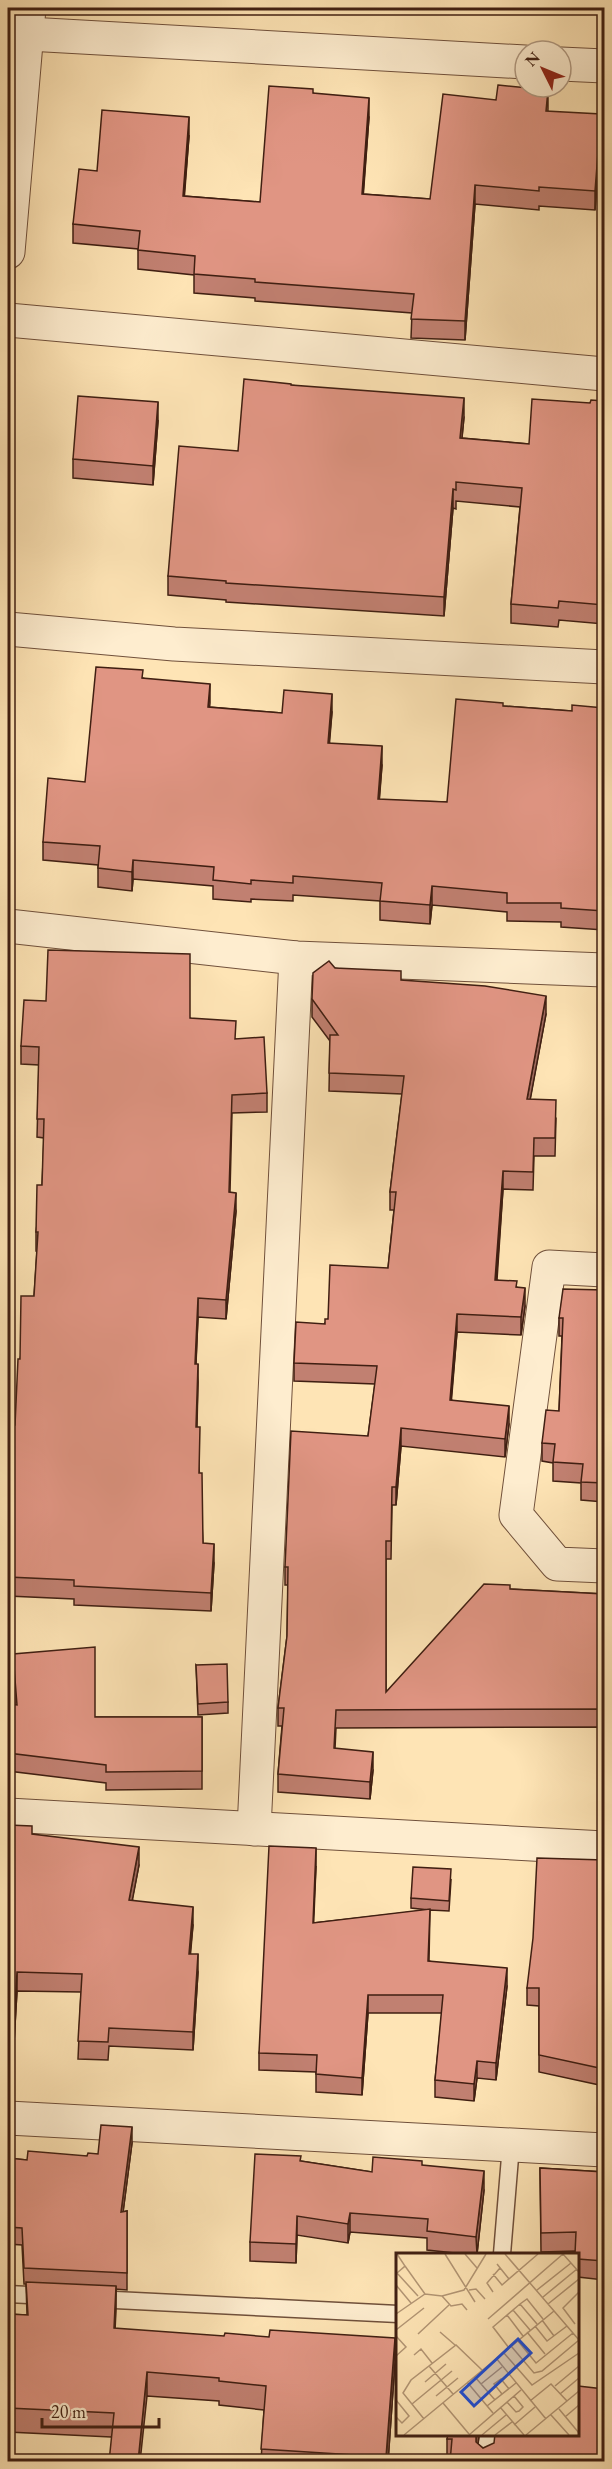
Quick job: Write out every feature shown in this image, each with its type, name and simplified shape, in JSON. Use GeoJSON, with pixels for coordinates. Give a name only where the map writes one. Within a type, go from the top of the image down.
{"type":"FeatureCollection","features":[{"type":"Feature","properties":{"kind":"street"},"geometry":{"type":"LineString","coordinates":[[8,252],[15,87],[29,21],[513,61]]}},
{"type":"Feature","properties":{"kind":"street"},"geometry":{"type":"LineString","coordinates":[[573,65],[604,66]]}},
{"type":"Feature","properties":{"kind":"street"},"geometry":{"type":"LineString","coordinates":[[8,320],[604,374]]}},
{"type":"Feature","properties":{"kind":"street"},"geometry":{"type":"LineString","coordinates":[[8,629],[174,644],[604,667]]}},
{"type":"Feature","properties":{"kind":"street"},"geometry":{"type":"LineString","coordinates":[[8,926],[296,958],[604,970]]}},
{"type":"Feature","properties":{"kind":"street"},"geometry":{"type":"LineString","coordinates":[[254,1829],[296,958]]}},
{"type":"Feature","properties":{"kind":"street"},"geometry":{"type":"LineString","coordinates":[[604,1270],[549,1267],[516,1515],[557,1564],[604,1566]]}},
{"type":"Feature","properties":{"kind":"street"},"geometry":{"type":"LineString","coordinates":[[8,1815],[604,1848]]}},
{"type":"Feature","properties":{"kind":"street"},"geometry":{"type":"LineString","coordinates":[[8,2118],[604,2150]]}},
{"type":"Feature","properties":{"kind":"lane"},"geometry":{"type":"LineString","coordinates":[[502,2253],[511,2145]]}},
{"type":"Feature","properties":{"kind":"lane"},"geometry":{"type":"LineString","coordinates":[[8,2294],[396,2314]]}},
{"type":"Feature","properties":{"kind":"lane"},"geometry":{"type":"LineString","coordinates":[[485,2462],[488,2436]]}},
{"type":"Feature","properties":{"kind":"building"},"geometry":{"type":"Polygon","coordinates":[[[498,85],[513,86],[513,99],[547,99],[546,111],[601,114],[595,191],[539,187],[539,191],[475,185],[465,321],[411,319],[414,294],[255,282],[255,279],[194,274],[195,256],[138,250],[140,231],[73,224],[79,169],[97,171],[102,110],[189,117],[183,196],[260,202],[269,86],[313,89],[313,93],[369,98],[362,194],[430,199],[443,94],[496,100],[498,85]]]}},
{"type":"Feature","properties":{"kind":"building"},"geometry":{"type":"Polygon","coordinates":[[[604,208],[604,301],[598,301],[604,208]]]}},
{"type":"Feature","properties":{"kind":"building"},"geometry":{"type":"Polygon","coordinates":[[[244,379],[291,385],[464,398],[460,438],[529,444],[532,399],[590,403],[591,400],[604,401],[604,605],[559,601],[558,608],[511,604],[522,488],[456,482],[456,490],[453,489],[444,597],[226,583],[226,581],[168,576],[179,446],[238,451],[244,379]]]}},
{"type":"Feature","properties":{"kind":"building"},"geometry":{"type":"Polygon","coordinates":[[[78,396],[158,402],[153,466],[73,459],[78,396]]]}},
{"type":"Feature","properties":{"kind":"building"},"geometry":{"type":"Polygon","coordinates":[[[96,667],[143,670],[142,678],[210,684],[208,707],[282,713],[284,690],[332,694],[328,743],[382,746],[378,799],[447,802],[456,699],[503,703],[503,706],[572,711],[572,705],[604,708],[604,911],[561,908],[561,903],[507,903],[507,893],[432,886],[430,905],[380,901],[382,883],[293,876],[293,883],[251,880],[251,884],[213,880],[214,867],[133,860],[132,872],[98,868],[100,846],[43,842],[48,778],[85,782],[96,667]]]}},
{"type":"Feature","properties":{"kind":"building"},"geometry":{"type":"Polygon","coordinates":[[[48,950],[190,954],[190,1018],[236,1021],[235,1039],[264,1037],[267,1093],[232,1095],[229,1192],[236,1193],[226,1300],[198,1298],[195,1364],[198,1364],[196,1427],[200,1427],[199,1473],[202,1473],[203,1543],[214,1544],[211,1593],[74,1586],[74,1580],[8,1577],[8,1425],[15,1425],[18,1359],[20,1359],[21,1296],[34,1296],[38,1232],[36,1232],[37,1185],[42,1185],[44,1119],[37,1119],[39,1047],[21,1046],[24,1000],[46,1001],[48,950]]]}},
{"type":"Feature","properties":{"kind":"building"},"geometry":{"type":"Polygon","coordinates":[[[329,961],[335,968],[401,971],[401,980],[485,986],[546,996],[527,1099],[556,1100],[555,1138],[534,1138],[533,1172],[503,1171],[495,1280],[517,1281],[516,1287],[525,1288],[521,1317],[457,1314],[450,1400],[509,1406],[505,1439],[401,1428],[396,1487],[392,1487],[391,1541],[386,1541],[386,1692],[484,1584],[510,1585],[510,1589],[604,1594],[604,1778],[599,1777],[602,1709],[336,1710],[334,1748],[373,1752],[370,1782],[278,1774],[284,1708],[278,1708],[287,1636],[288,1567],[285,1567],[291,1431],[368,1436],[377,1366],[294,1363],[296,1322],[325,1324],[325,1319],[328,1319],[330,1265],[388,1268],[396,1192],[390,1192],[404,1076],[329,1073],[330,1035],[338,1035],[312,999],[313,973],[329,961]]]}},
{"type":"Feature","properties":{"kind":"building"},"geometry":{"type":"Polygon","coordinates":[[[563,1289],[604,1290],[604,1483],[581,1482],[583,1464],[553,1462],[555,1444],[542,1443],[546,1410],[559,1411],[563,1318],[559,1318],[563,1289]]]}},
{"type":"Feature","properties":{"kind":"building"},"geometry":{"type":"Polygon","coordinates":[[[95,1647],[95,1717],[202,1717],[202,1771],[106,1772],[106,1765],[8,1753],[8,1704],[17,1705],[13,1654],[95,1647]]]}},
{"type":"Feature","properties":{"kind":"building"},"geometry":{"type":"Polygon","coordinates":[[[227,1664],[228,1702],[198,1704],[196,1665],[227,1664]]]}},
{"type":"Feature","properties":{"kind":"building"},"geometry":{"type":"Polygon","coordinates":[[[8,1825],[32,1826],[32,1834],[139,1847],[129,1900],[193,1907],[189,1954],[198,1954],[193,2032],[109,2028],[108,2042],[78,2041],[82,1974],[17,1972],[13,2042],[8,2042],[8,1825]]]}},
{"type":"Feature","properties":{"kind":"building"},"geometry":{"type":"Polygon","coordinates":[[[269,1846],[316,1848],[313,1923],[430,1909],[428,1961],[507,1968],[496,2063],[477,2061],[474,2084],[435,2080],[443,1995],[368,1995],[362,2078],[316,2074],[317,2055],[259,2053],[269,1846]]]}},
{"type":"Feature","properties":{"kind":"building"},"geometry":{"type":"Polygon","coordinates":[[[537,1858],[604,1860],[604,2069],[539,2055],[539,1988],[527,1988],[533,1938],[537,1858]]]}},
{"type":"Feature","properties":{"kind":"building"},"geometry":{"type":"Polygon","coordinates":[[[413,1867],[451,1869],[449,1901],[411,1898],[413,1867]]]}},
{"type":"Feature","properties":{"kind":"building"},"geometry":{"type":"Polygon","coordinates":[[[101,2125],[132,2127],[121,2212],[127,2211],[127,2273],[24,2268],[22,2228],[8,2227],[8,2158],[27,2160],[28,2151],[87,2156],[88,2153],[98,2154],[101,2125]]]}},
{"type":"Feature","properties":{"kind":"building"},"geometry":{"type":"Polygon","coordinates":[[[255,2154],[301,2156],[300,2161],[372,2172],[373,2157],[422,2161],[422,2165],[484,2171],[476,2237],[427,2231],[428,2219],[350,2213],[348,2224],[297,2216],[296,2244],[250,2242],[255,2154]]]}},
{"type":"Feature","properties":{"kind":"building"},"geometry":{"type":"Polygon","coordinates":[[[540,2168],[604,2172],[604,2261],[579,2259],[579,2253],[575,2253],[576,2232],[541,2233],[540,2168]]]}},
{"type":"Feature","properties":{"kind":"building"},"geometry":{"type":"Polygon","coordinates":[[[26,2282],[116,2286],[114,2328],[224,2336],[225,2333],[269,2337],[270,2330],[395,2338],[386,2457],[261,2449],[266,2386],[219,2381],[219,2378],[147,2372],[138,2462],[109,2462],[114,2413],[8,2408],[8,2314],[28,2315],[26,2282]]]}},
{"type":"Feature","properties":{"kind":"building"},"geometry":{"type":"Polygon","coordinates":[[[579,2386],[604,2389],[604,2462],[450,2462],[452,2439],[447,2439],[448,2436],[476,2436],[476,2442],[483,2448],[494,2443],[495,2436],[579,2436],[579,2386]]]}}]}
